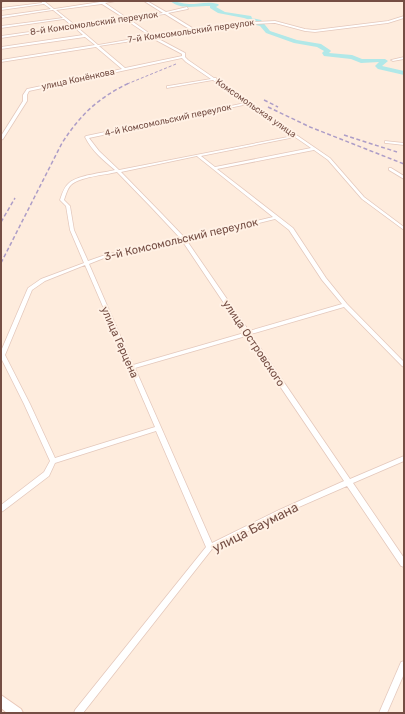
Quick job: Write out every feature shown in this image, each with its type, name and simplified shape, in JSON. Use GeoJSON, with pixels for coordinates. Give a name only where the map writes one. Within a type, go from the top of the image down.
{"type":"FeatureCollection","features":[{"type":"Feature","properties":{"kind":"main road"},"geometry":{"type":"LineString","coordinates":[[1,701],[17,713]]}},
{"type":"Feature","properties":{"kind":"street"},"geometry":{"type":"LineString","coordinates":[[1,17],[115,1]]}},
{"type":"Feature","properties":{"kind":"street"},"geometry":{"type":"LineString","coordinates":[[145,1],[194,30]]}},
{"type":"Feature","properties":{"kind":"street"},"geometry":{"type":"LineString","coordinates":[[1,9],[44,2],[97,45],[124,70]]}},
{"type":"Feature","properties":{"kind":"street","name":"Комсомольская улица"},"geometry":{"type":"LineString","coordinates":[[101,2],[153,36],[184,54],[183,57],[329,159],[363,198],[404,229]]}},
{"type":"Feature","properties":{"kind":"street","name":"8-й Комсомольский переулок"},"geometry":{"type":"LineString","coordinates":[[1,37],[166,13],[187,8]]}},
{"type":"Feature","properties":{"kind":"street","name":"7-й Комсомольский переулок"},"geometry":{"type":"LineString","coordinates":[[1,61],[153,36],[265,21],[316,31],[394,21],[404,17]]}},
{"type":"Feature","properties":{"kind":"street"},"geometry":{"type":"LineString","coordinates":[[1,27],[64,18]]}},
{"type":"Feature","properties":{"kind":"street"},"geometry":{"type":"LineString","coordinates":[[394,21],[404,22]]}},
{"type":"Feature","properties":{"kind":"street"},"geometry":{"type":"LineString","coordinates":[[1,48],[86,36]]}},
{"type":"Feature","properties":{"kind":"street","name":"улица Конёнкова"},"geometry":{"type":"LineString","coordinates":[[1,139],[25,101],[25,95],[28,90],[183,57]]}},
{"type":"Feature","properties":{"kind":"street"},"geometry":{"type":"LineString","coordinates":[[393,60],[404,58]]}},
{"type":"Feature","properties":{"kind":"street"},"geometry":{"type":"LineString","coordinates":[[168,88],[215,79]]}},
{"type":"Feature","properties":{"kind":"street","name":"4-й Комсомольский переулок"},"geometry":{"type":"LineString","coordinates":[[87,137],[249,103]]}},
{"type":"Feature","properties":{"kind":"street"},"geometry":{"type":"LineString","coordinates":[[118,171],[296,136]]}},
{"type":"Feature","properties":{"kind":"street","name":"улица Островского"},"geometry":{"type":"LineString","coordinates":[[87,137],[90,145],[97,153],[118,171],[184,240],[404,564]]}},
{"type":"Feature","properties":{"kind":"street"},"geometry":{"type":"LineString","coordinates":[[386,142],[404,144]]}},
{"type":"Feature","properties":{"kind":"street"},"geometry":{"type":"LineString","coordinates":[[215,168],[314,149]]}},
{"type":"Feature","properties":{"kind":"street"},"geometry":{"type":"LineString","coordinates":[[199,156],[291,229],[324,279],[345,305],[404,365]]}},
{"type":"Feature","properties":{"kind":"street"},"geometry":{"type":"LineString","coordinates":[[390,169],[404,178]]}},
{"type":"Feature","properties":{"kind":"street","name":"улица Герцена"},"geometry":{"type":"LineString","coordinates":[[118,171],[72,181],[65,190],[62,200],[68,206],[72,230],[86,264],[210,547]]}},
{"type":"Feature","properties":{"kind":"street","name":"3-й Комсомольский переулок"},"geometry":{"type":"LineString","coordinates":[[54,461],[2,355],[30,289],[43,280],[108,255],[184,240],[276,217]]}},
{"type":"Feature","properties":{"kind":"street"},"geometry":{"type":"LineString","coordinates":[[132,367],[345,305]]}},
{"type":"Feature","properties":{"kind":"street"},"geometry":{"type":"LineString","coordinates":[[1,509],[47,474],[54,461],[158,428]]}},
{"type":"Feature","properties":{"kind":"street","name":"улица Баумана"},"geometry":{"type":"LineString","coordinates":[[78,713],[210,547],[281,512],[404,458]]}},
{"type":"Feature","properties":{"kind":"street"},"geometry":{"type":"LineString","coordinates":[[383,713],[404,665]]}},
{"type":"Feature","properties":{"kind":"waterway"},"geometry":{"type":"LineString","coordinates":[[173,1],[185,6],[205,4],[216,5],[212,7],[220,12],[245,16],[259,21],[258,24],[262,24],[268,32],[296,42],[319,45],[328,51],[325,53],[326,55],[352,57],[361,61],[383,60],[385,61],[378,66],[380,68],[404,73]]}},
{"type":"Feature","properties":{"kind":"railway"},"geometry":{"type":"LineString","coordinates":[[128,84],[176,64]]}},
{"type":"Feature","properties":{"kind":"railway"},"geometry":{"type":"LineString","coordinates":[[1,263],[62,143],[69,133],[83,115],[99,101],[128,84]]}},
{"type":"Feature","properties":{"kind":"railway"},"geometry":{"type":"LineString","coordinates":[[264,100],[278,107]]}},
{"type":"Feature","properties":{"kind":"railway"},"geometry":{"type":"LineString","coordinates":[[268,107],[310,127],[404,164]]}},
{"type":"Feature","properties":{"kind":"railway"},"geometry":{"type":"LineString","coordinates":[[344,135],[397,152]]}},
{"type":"Feature","properties":{"kind":"railway"},"geometry":{"type":"LineString","coordinates":[[1,222],[15,198]]}}]}
